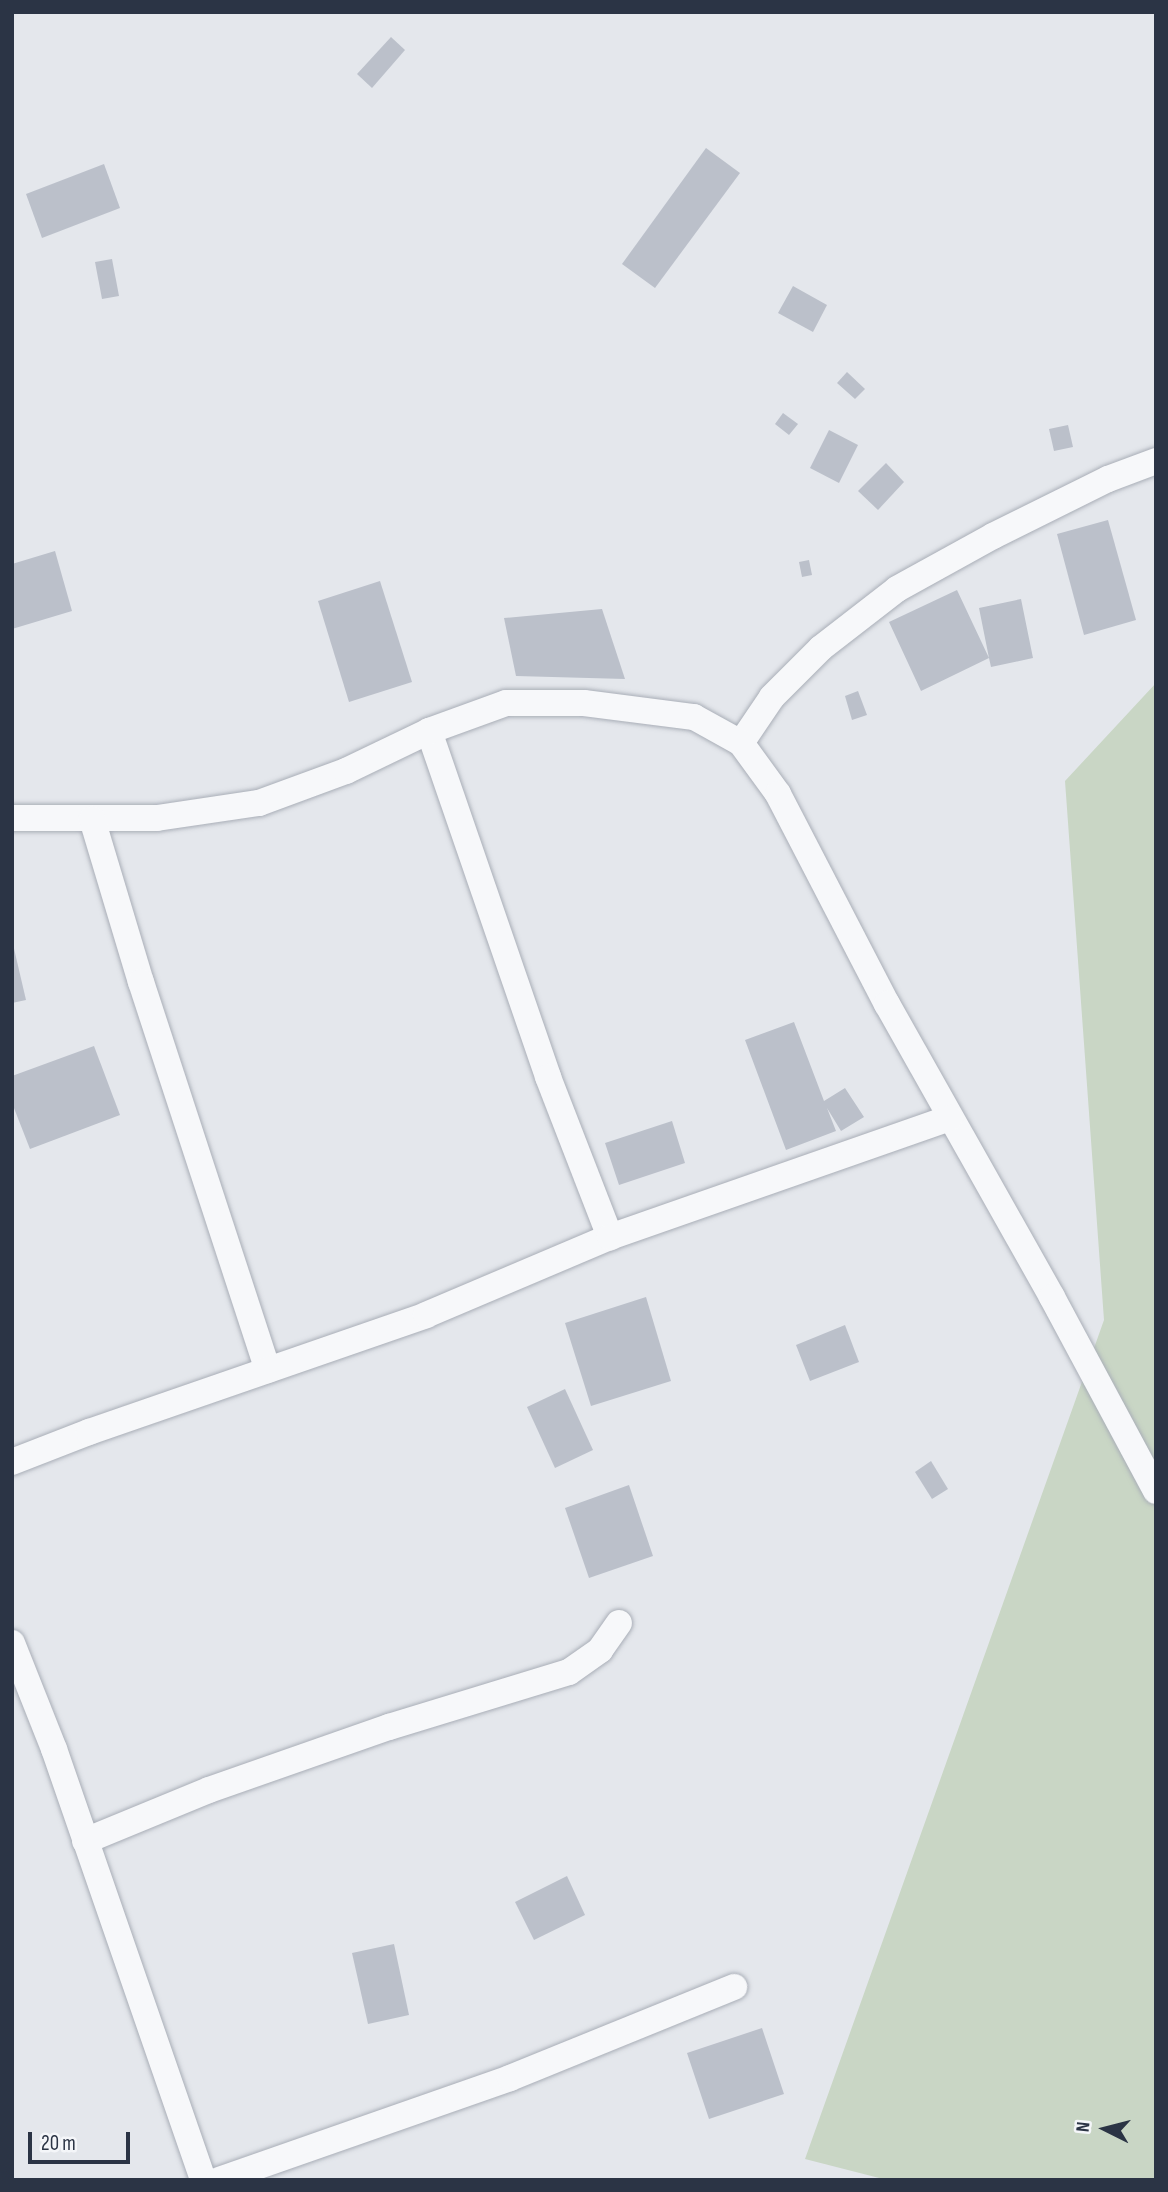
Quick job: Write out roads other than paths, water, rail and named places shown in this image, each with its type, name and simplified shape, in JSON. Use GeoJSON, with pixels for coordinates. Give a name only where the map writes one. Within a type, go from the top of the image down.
{"type":"FeatureCollection","features":[{"type":"Feature","properties":{"kind":"street"},"geometry":{"type":"LineString","coordinates":[[741,743],[772,698],[821,648],[897,589],[1004,530],[1108,479],[1156,461]]}},
{"type":"Feature","properties":{"kind":"street"},"geometry":{"type":"LineString","coordinates":[[12,818],[157,818],[259,803],[346,771],[429,731],[506,703],[584,703],[694,716],[741,743],[778,794],[887,1004],[1052,1297],[1156,1491]]}},
{"type":"Feature","properties":{"kind":"street"},"geometry":{"type":"LineString","coordinates":[[429,731],[548,1077],[610,1237]]}},
{"type":"Feature","properties":{"kind":"street"},"geometry":{"type":"LineString","coordinates":[[92,819],[141,982],[268,1370]]}},
{"type":"Feature","properties":{"kind":"street"},"geometry":{"type":"LineString","coordinates":[[12,1462],[89,1432],[426,1315],[610,1237],[950,1118]]}},
{"type":"Feature","properties":{"kind":"street"},"geometry":{"type":"LineString","coordinates":[[85,1841],[222,1785],[389,1727],[569,1672],[600,1650],[620,1623]]}},
{"type":"Feature","properties":{"kind":"street"},"geometry":{"type":"LineString","coordinates":[[12,1643],[85,1841],[203,2180]]}},
{"type":"Feature","properties":{"kind":"street"},"geometry":{"type":"LineString","coordinates":[[219,2180],[510,2078],[734,1987]]}}]}
